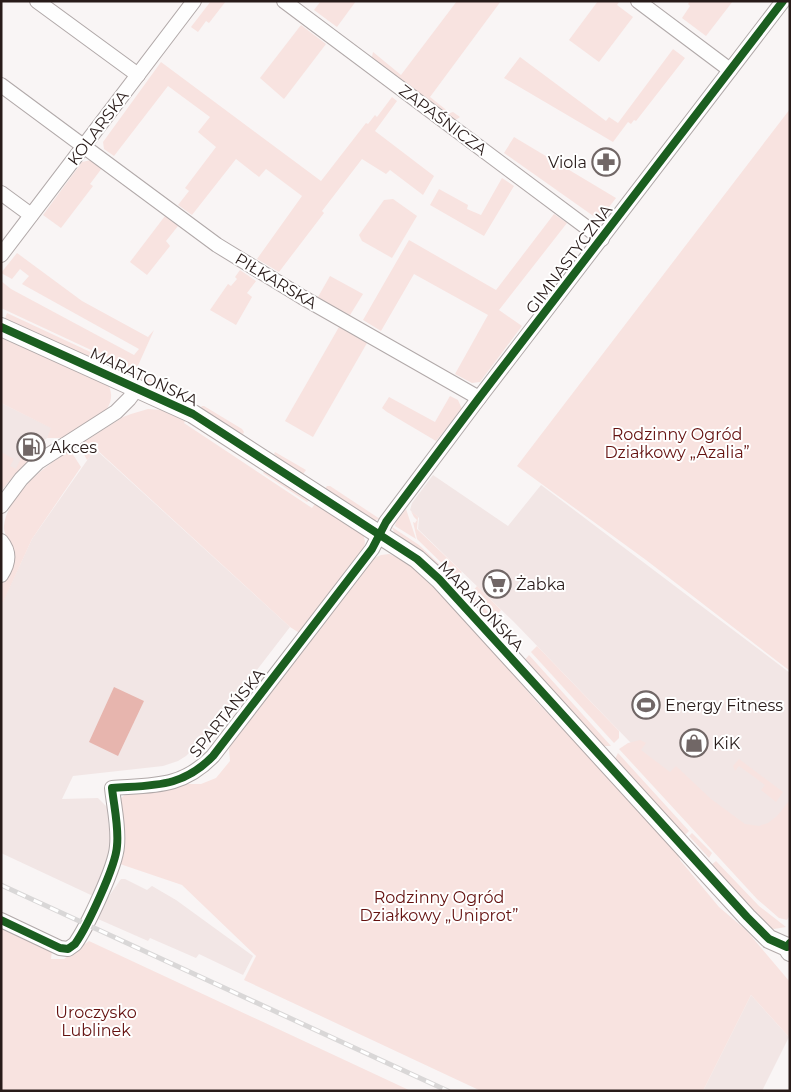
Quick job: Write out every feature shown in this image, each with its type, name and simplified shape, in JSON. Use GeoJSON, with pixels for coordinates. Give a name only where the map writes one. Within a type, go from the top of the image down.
{"type":"FeatureCollection","features":[{"type":"Feature","properties":{"kind":"main road","name":"MARATOŃSKA"},"geometry":{"type":"LineString","coordinates":[[1,327],[138,387],[193,414],[216,428],[375,542],[417,559],[431,572],[746,917],[769,939],[789,947]]}},
{"type":"Feature","properties":{"kind":"street"},"geometry":{"type":"LineString","coordinates":[[37,1],[138,75]]}},
{"type":"Feature","properties":{"kind":"street","name":"KOLARSKA"},"geometry":{"type":"LineString","coordinates":[[1,255],[194,1]]}},
{"type":"Feature","properties":{"kind":"street","name":"ZAPAŚNICZA"},"geometry":{"type":"LineString","coordinates":[[284,1],[602,239]]}},
{"type":"Feature","properties":{"kind":"street","name":"GIMNASTYCZNA"},"geometry":{"type":"LineString","coordinates":[[375,542],[386,522],[479,398],[783,1]]}},
{"type":"Feature","properties":{"kind":"street"},"geometry":{"type":"LineString","coordinates":[[643,3],[730,70]]}},
{"type":"Feature","properties":{"kind":"street","name":"PIŁKARSKA"},"geometry":{"type":"LineString","coordinates":[[1,85],[217,245],[302,297],[479,398]]}},
{"type":"Feature","properties":{"kind":"street"},"geometry":{"type":"LineString","coordinates":[[1,193],[31,215]]}},
{"type":"Feature","properties":{"kind":"street"},"geometry":{"type":"LineString","coordinates":[[1,506],[20,479],[38,462],[116,412],[130,399],[138,387]]}},
{"type":"Feature","properties":{"kind":"street"},"geometry":{"type":"LineString","coordinates":[[1,541],[7,550],[8,559],[1,575]]}},
{"type":"Feature","properties":{"kind":"street","name":"SPARTAŃSKA"},"geometry":{"type":"LineString","coordinates":[[1,920],[60,948],[68,949],[75,944],[100,894],[116,852],[118,841],[112,788],[168,783],[190,775],[205,764],[238,724],[375,542]]}},
{"type":"Feature","properties":{"kind":"shaded area","name":"Akces"},"geometry":{"type":"Polygon","coordinates":[[[1,403],[52,428],[47,438],[40,444],[35,454],[37,455],[16,473],[1,491],[1,403]]]}},
{"type":"Feature","properties":{"kind":"shaded area"},"geometry":{"type":"Polygon","coordinates":[[[95,449],[290,627],[206,736],[186,756],[163,766],[73,776],[62,799],[98,798],[107,807],[111,848],[93,896],[1,853],[1,601],[3,601],[32,539],[95,449]]]}},
{"type":"Feature","properties":{"kind":"shaded area"},"geometry":{"type":"Polygon","coordinates":[[[433,475],[508,526],[541,485],[790,673],[790,803],[768,827],[747,827],[662,772],[629,741],[514,622],[418,529],[419,518],[410,510],[412,503],[433,475]]]}},
{"type":"Feature","properties":{"kind":"shaded area"},"geometry":{"type":"Polygon","coordinates":[[[114,687],[144,701],[118,756],[89,742],[114,687]]]}},
{"type":"Feature","properties":{"kind":"shaded area"},"geometry":{"type":"Polygon","coordinates":[[[121,879],[125,879],[147,890],[152,886],[176,900],[253,956],[243,975],[199,954],[196,958],[150,938],[148,941],[98,919],[107,899],[121,879]]]}},
{"type":"Feature","properties":{"kind":"shaded area"},"geometry":{"type":"Polygon","coordinates":[[[751,995],[789,1037],[762,1091],[703,1091],[751,995]]]}},
{"type":"Feature","properties":{"kind":"green space"},"geometry":{"type":"Polygon","coordinates":[[[211,1],[226,1],[209,23],[206,21],[198,32],[191,27],[211,1]]]}},
{"type":"Feature","properties":{"kind":"green space"},"geometry":{"type":"Polygon","coordinates":[[[321,1],[356,1],[337,27],[314,10],[321,1]]]}},
{"type":"Feature","properties":{"kind":"green space"},"geometry":{"type":"Polygon","coordinates":[[[457,1],[501,1],[430,97],[450,113],[453,112],[460,117],[454,121],[371,61],[373,52],[401,75],[457,1]]]}},
{"type":"Feature","properties":{"kind":"green space"},"geometry":{"type":"Polygon","coordinates":[[[598,1],[618,1],[617,5],[633,17],[599,62],[569,40],[598,1]]]}},
{"type":"Feature","properties":{"kind":"green space"},"geometry":{"type":"Polygon","coordinates":[[[690,1],[733,1],[706,36],[682,18],[690,6],[688,4],[690,1]]]}},
{"type":"Feature","properties":{"kind":"green space"},"geometry":{"type":"Polygon","coordinates":[[[301,25],[326,44],[284,99],[260,78],[301,25]]]}},
{"type":"Feature","properties":{"kind":"green space"},"geometry":{"type":"Polygon","coordinates":[[[673,49],[685,58],[636,121],[634,120],[631,124],[628,122],[613,142],[504,78],[520,57],[606,121],[609,117],[618,123],[673,49]]]}},
{"type":"Feature","properties":{"kind":"green space"},"geometry":{"type":"Polygon","coordinates":[[[161,62],[321,181],[366,123],[368,124],[375,115],[377,117],[392,97],[397,101],[375,131],[434,176],[423,195],[390,170],[386,174],[362,159],[279,272],[257,259],[302,196],[266,169],[259,177],[236,159],[192,215],[178,205],[189,191],[185,188],[216,147],[198,132],[210,117],[168,86],[114,156],[104,149],[103,142],[161,62]]]}},
{"type":"Feature","properties":{"kind":"green space","name":"Rodzinny Ogród Działkowy „Azalia”"},"geometry":{"type":"Polygon","coordinates":[[[790,109],[790,671],[646,560],[517,466],[790,109]]]}},
{"type":"Feature","properties":{"kind":"green space"},"geometry":{"type":"Polygon","coordinates":[[[514,137],[616,198],[599,220],[504,153],[514,137]]]}},
{"type":"Feature","properties":{"kind":"green space"},"geometry":{"type":"Polygon","coordinates":[[[91,160],[102,168],[90,184],[93,186],[61,228],[43,215],[82,162],[91,160]]]}},
{"type":"Feature","properties":{"kind":"green space"},"geometry":{"type":"Polygon","coordinates":[[[502,178],[514,186],[484,236],[430,205],[439,189],[468,205],[467,209],[481,215],[502,178]]]}},
{"type":"Feature","properties":{"kind":"green space"},"geometry":{"type":"Polygon","coordinates":[[[393,199],[417,216],[392,258],[362,241],[359,235],[384,200],[393,199]]]}},
{"type":"Feature","properties":{"kind":"green space"},"geometry":{"type":"Polygon","coordinates":[[[554,214],[567,223],[499,310],[522,326],[480,382],[472,383],[455,374],[488,315],[414,274],[381,331],[363,320],[409,240],[496,290],[554,214]]]}},
{"type":"Feature","properties":{"kind":"green space"},"geometry":{"type":"Polygon","coordinates":[[[165,216],[178,226],[166,241],[170,246],[147,275],[130,262],[165,216]]]}},
{"type":"Feature","properties":{"kind":"green space"},"geometry":{"type":"Polygon","coordinates":[[[17,253],[82,301],[148,337],[154,330],[136,370],[1,308],[1,281],[11,289],[134,355],[139,349],[22,284],[29,276],[20,269],[12,279],[1,273],[17,253]]]}},
{"type":"Feature","properties":{"kind":"green space"},"geometry":{"type":"Polygon","coordinates":[[[240,270],[256,281],[247,293],[252,297],[236,325],[210,310],[228,284],[231,286],[237,279],[235,277],[240,270]]]}},
{"type":"Feature","properties":{"kind":"green space"},"geometry":{"type":"Polygon","coordinates":[[[330,276],[363,294],[350,315],[319,300],[318,297],[330,276]]]}},
{"type":"Feature","properties":{"kind":"green space"},"geometry":{"type":"Polygon","coordinates":[[[7,313],[163,386],[161,390],[4,321],[7,313]]]}},
{"type":"Feature","properties":{"kind":"green space"},"geometry":{"type":"Polygon","coordinates":[[[339,327],[367,343],[313,437],[285,421],[339,327]]]}},
{"type":"Feature","properties":{"kind":"green space"},"geometry":{"type":"Polygon","coordinates":[[[1,337],[44,357],[46,353],[108,384],[111,395],[110,402],[105,411],[64,438],[47,438],[51,428],[1,403],[1,337]]]}},
{"type":"Feature","properties":{"kind":"green space"},"geometry":{"type":"Polygon","coordinates":[[[167,388],[195,401],[196,404],[194,407],[164,392],[167,388]]]}},
{"type":"Feature","properties":{"kind":"green space"},"geometry":{"type":"Polygon","coordinates":[[[450,396],[458,400],[462,409],[436,441],[382,408],[389,397],[435,422],[450,396]]]}},
{"type":"Feature","properties":{"kind":"green space"},"geometry":{"type":"Polygon","coordinates":[[[202,406],[242,429],[243,434],[224,426],[199,410],[202,406]]]}},
{"type":"Feature","properties":{"kind":"green space"},"geometry":{"type":"Polygon","coordinates":[[[148,409],[161,410],[185,421],[184,423],[312,508],[316,502],[363,534],[365,541],[364,551],[301,634],[290,627],[96,449],[87,460],[79,445],[123,417],[148,409]]]}},
{"type":"Feature","properties":{"kind":"green space"},"geometry":{"type":"Polygon","coordinates":[[[25,449],[37,455],[16,473],[1,491],[1,452],[14,459],[10,466],[16,469],[25,449]]]}},
{"type":"Feature","properties":{"kind":"green space"},"geometry":{"type":"Polygon","coordinates":[[[68,452],[72,453],[81,467],[32,539],[3,602],[1,601],[1,582],[10,548],[4,529],[6,515],[28,483],[68,452]]]}},
{"type":"Feature","properties":{"kind":"green space"},"geometry":{"type":"Polygon","coordinates":[[[275,452],[306,470],[301,477],[274,454],[275,452]]]}},
{"type":"Feature","properties":{"kind":"green space"},"geometry":{"type":"Polygon","coordinates":[[[264,472],[270,474],[311,499],[307,502],[264,472]]]}},
{"type":"Feature","properties":{"kind":"green space"},"geometry":{"type":"Polygon","coordinates":[[[327,486],[330,486],[380,519],[371,521],[323,492],[327,486]]]}},
{"type":"Feature","properties":{"kind":"green space"},"geometry":{"type":"Polygon","coordinates":[[[406,509],[416,539],[395,526],[406,509]]]}},
{"type":"Feature","properties":{"kind":"green space"},"geometry":{"type":"Polygon","coordinates":[[[411,511],[418,517],[417,529],[462,572],[456,577],[417,539],[413,522],[415,523],[417,520],[411,511]]]}},
{"type":"Feature","properties":{"kind":"green space"},"geometry":{"type":"Polygon","coordinates":[[[392,527],[419,545],[454,578],[449,582],[395,535],[392,527]]]}},
{"type":"Feature","properties":{"kind":"green space","name":"Rodzinny Ogród Działkowy „Uniprot”"},"geometry":{"type":"Polygon","coordinates":[[[389,554],[406,561],[461,614],[535,700],[673,844],[680,860],[719,907],[746,930],[790,982],[789,1037],[751,995],[703,1091],[481,1091],[244,980],[256,956],[182,885],[120,864],[124,855],[121,798],[127,793],[183,784],[201,784],[216,778],[230,761],[229,749],[233,740],[372,559],[389,554]]]}},
{"type":"Feature","properties":{"kind":"green space"},"geometry":{"type":"Polygon","coordinates":[[[477,586],[501,610],[496,616],[472,592],[477,586]]]}},
{"type":"Feature","properties":{"kind":"green space"},"geometry":{"type":"Polygon","coordinates":[[[471,594],[493,617],[492,623],[469,599],[471,594]]]}},
{"type":"Feature","properties":{"kind":"green space"},"geometry":{"type":"Polygon","coordinates":[[[537,646],[619,731],[619,738],[614,743],[531,652],[537,646]]]}},
{"type":"Feature","properties":{"kind":"green space"},"geometry":{"type":"Polygon","coordinates":[[[529,655],[611,746],[601,746],[523,662],[529,655]]]}},
{"type":"Feature","properties":{"kind":"green space"},"geometry":{"type":"Polygon","coordinates":[[[640,740],[646,743],[641,750],[670,772],[676,766],[711,799],[745,824],[759,826],[768,823],[777,816],[790,800],[790,915],[787,920],[779,918],[757,899],[619,749],[628,743],[640,740]]]}},
{"type":"Feature","properties":{"kind":"green space"},"geometry":{"type":"Polygon","coordinates":[[[618,753],[689,831],[683,837],[617,763],[615,759],[618,753]]]}},
{"type":"Feature","properties":{"kind":"green space"},"geometry":{"type":"Polygon","coordinates":[[[739,759],[783,792],[776,802],[761,790],[765,785],[739,766],[735,771],[733,766],[739,759]]]}},
{"type":"Feature","properties":{"kind":"green space"},"geometry":{"type":"Polygon","coordinates":[[[692,833],[712,853],[709,858],[689,836],[692,833]]]}},
{"type":"Feature","properties":{"kind":"green space"},"geometry":{"type":"Polygon","coordinates":[[[716,861],[759,906],[786,927],[774,929],[767,927],[710,866],[716,861]]]}},
{"type":"Feature","properties":{"kind":"green space","name":"Uroczysko Lublinek"},"geometry":{"type":"Polygon","coordinates":[[[1,925],[52,950],[51,959],[64,959],[89,941],[411,1091],[1,1091],[1,925]]]}},
{"type":"Feature","properties":{"kind":"railway"},"geometry":{"type":"LineString","coordinates":[[1,885],[448,1091]]}},
{"type":"Feature","properties":{"kind":"cycle path"},"geometry":{"type":"LineString","coordinates":[[1,920],[60,948],[68,949],[75,944],[100,896],[115,855],[117,832],[112,788],[167,783],[190,774],[213,756],[372,549],[386,522],[479,398],[783,1]]}},
{"type":"Feature","properties":{"kind":"cycle path"},"geometry":{"type":"LineString","coordinates":[[1,327],[193,414],[417,559],[439,579],[747,917],[769,939],[787,947],[790,943]]}},
{"type":"Feature","properties":{"kind":"place","name":"Viola"},"geometry":{"type":"Point","coordinates":[606,162]}},
{"type":"Feature","properties":{"kind":"place","name":"Akces"},"geometry":{"type":"Point","coordinates":[31,447]}},
{"type":"Feature","properties":{"kind":"place","name":"Żabka"},"geometry":{"type":"Point","coordinates":[497,584]}},
{"type":"Feature","properties":{"kind":"place","name":"Energy Fitness"},"geometry":{"type":"Point","coordinates":[646,705]}},
{"type":"Feature","properties":{"kind":"place","name":"KiK"},"geometry":{"type":"Point","coordinates":[694,743]}}]}
